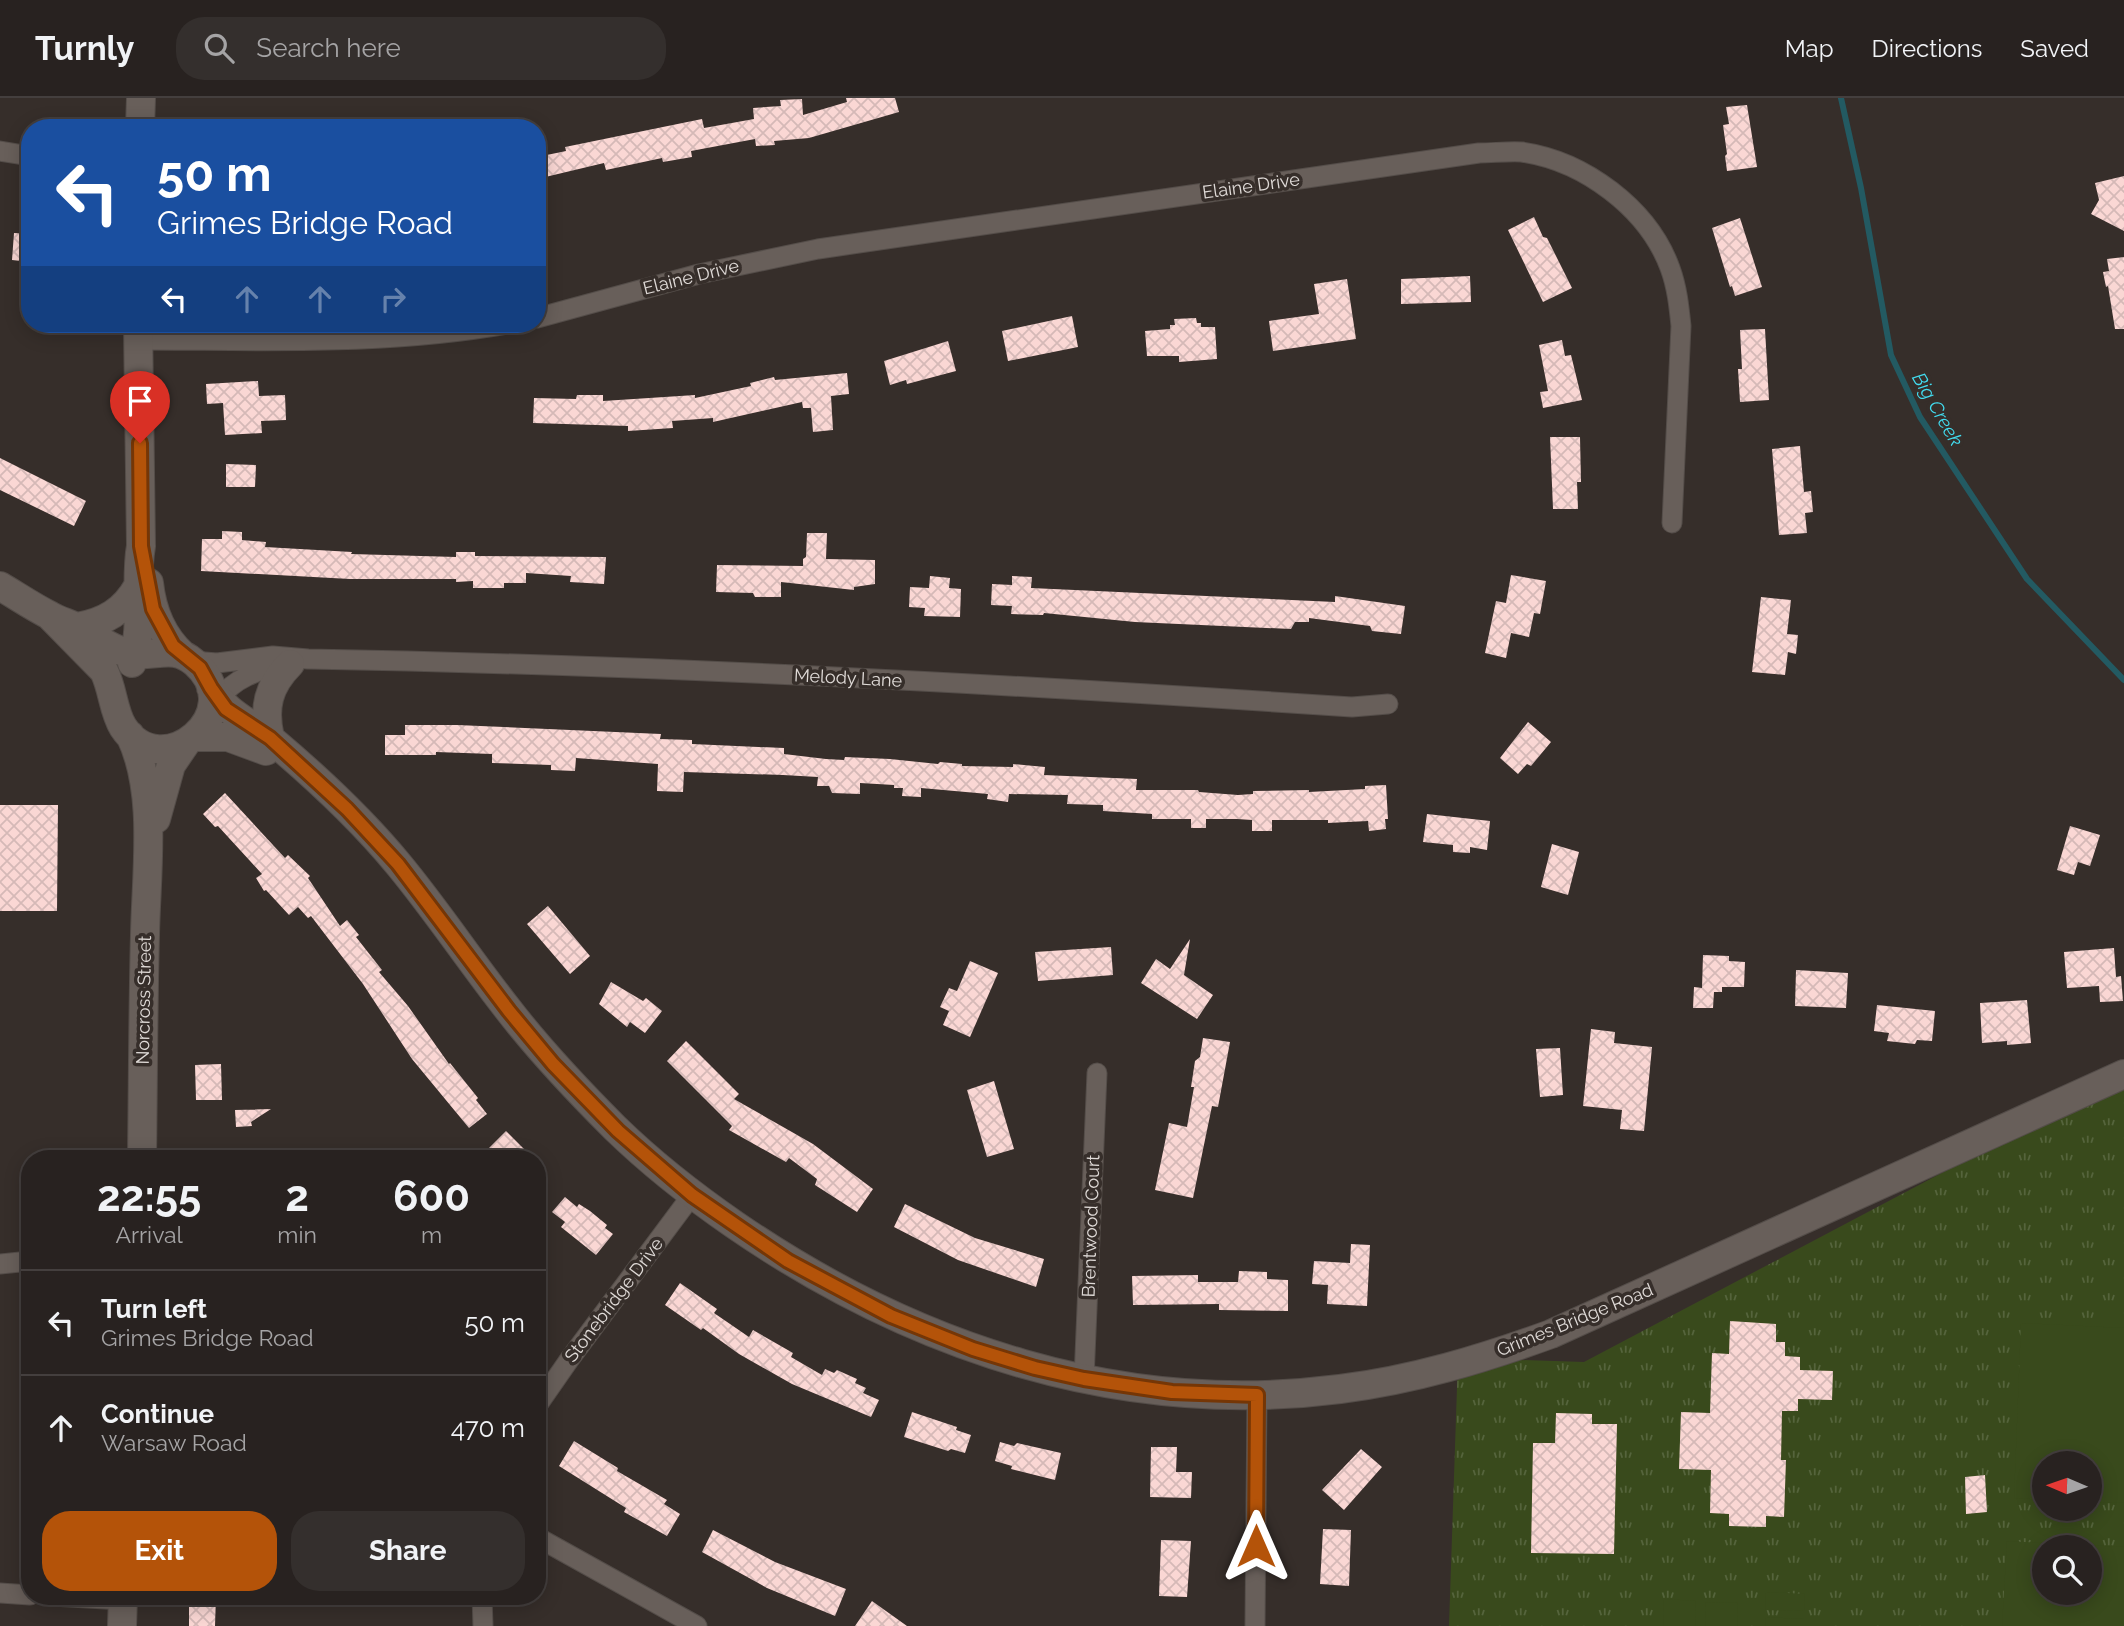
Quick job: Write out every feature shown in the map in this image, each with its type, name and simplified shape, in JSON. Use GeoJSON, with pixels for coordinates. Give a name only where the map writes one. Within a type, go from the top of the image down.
{"type":"FeatureCollection","features":[{"type":"Feature","properties":{"kind":"street"},"geometry":{"type":"LineString","coordinates":[[140,119],[141,98]]}},
{"type":"Feature","properties":{"kind":"street"},"geometry":{"type":"LineString","coordinates":[[0,151],[21,154]]}},
{"type":"Feature","properties":{"kind":"street","name":"Elaine Drive"},"geometry":{"type":"LineString","coordinates":[[546,316],[699,274],[818,248],[1479,153],[1522,152],[1565,163],[1606,186],[1643,222],[1657,241],[1669,265],[1678,294],[1681,326],[1672,523]]}},
{"type":"Feature","properties":{"kind":"street"},"geometry":{"type":"LineString","coordinates":[[138,333],[141,546],[138,565],[138,657]]}},
{"type":"Feature","properties":{"kind":"street"},"geometry":{"type":"LineString","coordinates":[[166,333],[365,340],[458,333]]}},
{"type":"Feature","properties":{"kind":"street","name":"Grimes Bridge Road"},"geometry":{"type":"LineString","coordinates":[[141,546],[153,609],[167,637],[207,678],[213,699],[270,738],[347,809],[398,864],[509,1011],[553,1064],[618,1131],[692,1195],[788,1261],[891,1316],[973,1349],[1035,1368],[1084,1379],[1172,1392],[1257,1395],[1338,1390],[1406,1379],[1474,1361],[1551,1334],[2124,1074]]}},
{"type":"Feature","properties":{"kind":"street"},"geometry":{"type":"LineString","coordinates":[[0,586],[50,616],[138,657]]}},
{"type":"Feature","properties":{"kind":"street"},"geometry":{"type":"LineString","coordinates":[[77,627],[114,615],[128,602],[138,586]]}},
{"type":"Feature","properties":{"kind":"street"},"geometry":{"type":"LineString","coordinates":[[50,616],[97,662],[109,682],[123,727],[130,735]]}},
{"type":"Feature","properties":{"kind":"street"},"geometry":{"type":"LineString","coordinates":[[116,705],[119,680],[138,657],[160,651],[188,658]]}},
{"type":"Feature","properties":{"kind":"street","name":"Melody Lane"},"geometry":{"type":"LineString","coordinates":[[188,658],[217,663],[273,656],[299,661],[517,663],[1105,691],[1352,707],[1388,704]]}},
{"type":"Feature","properties":{"kind":"street"},"geometry":{"type":"LineString","coordinates":[[270,738],[268,698],[275,681],[299,661]]}},
{"type":"Feature","properties":{"kind":"street","name":"Melody Lane"},"geometry":{"type":"LineString","coordinates":[[213,699],[249,675],[299,661]]}},
{"type":"Feature","properties":{"kind":"street"},"geometry":{"type":"LineString","coordinates":[[191,740],[208,720],[213,699]]}},
{"type":"Feature","properties":{"kind":"street","name":"Grimes Bridge Road"},"geometry":{"type":"LineString","coordinates":[[130,735],[151,747],[163,749],[191,740],[218,736],[241,740],[298,764]]}},
{"type":"Feature","properties":{"kind":"street","name":"Norcross Street"},"geometry":{"type":"LineString","coordinates":[[130,735],[145,776],[149,842],[145,922],[142,1150]]}},
{"type":"Feature","properties":{"kind":"street","name":"Norcross Street"},"geometry":{"type":"LineString","coordinates":[[149,842],[169,772],[191,740]]}},
{"type":"Feature","properties":{"kind":"street","name":"Brentwood Court"},"geometry":{"type":"LineString","coordinates":[[1084,1379],[1097,1073]]}},
{"type":"Feature","properties":{"kind":"street","name":"Stonebridge Drive"},"geometry":{"type":"LineString","coordinates":[[546,1393],[692,1195]]}},
{"type":"Feature","properties":{"kind":"street"},"geometry":{"type":"LineString","coordinates":[[0,1264],[21,1262]]}},
{"type":"Feature","properties":{"kind":"street"},"geometry":{"type":"LineString","coordinates":[[1255,1626],[1257,1395]]}},
{"type":"Feature","properties":{"kind":"street"},"geometry":{"type":"LineString","coordinates":[[546,1542],[697,1626]]}},
{"type":"Feature","properties":{"kind":"street"},"geometry":{"type":"LineString","coordinates":[[0,1593],[21,1594]]}},
{"type":"Feature","properties":{"kind":"street"},"geometry":{"type":"LineString","coordinates":[[482,1605],[483,1626]]}},
{"type":"Feature","properties":{"kind":"green space"},"geometry":{"type":"Polygon","coordinates":[[[2124,1072],[2124,1626],[1449,1626],[1458,1358],[1584,1362],[2057,1112],[2124,1072]]]}},
{"type":"Feature","properties":{"kind":"green space"},"geometry":{"type":"Polygon","coordinates":[[[2021,1323],[2124,1328],[2124,1503],[2102,1502],[2102,1451],[2032,1451],[2032,1499],[2014,1498],[2021,1323]]]}},
{"type":"Feature","properties":{"kind":"green space"},"geometry":{"type":"Polygon","coordinates":[[[2007,1541],[2032,1542],[2032,1605],[2102,1605],[2102,1546],[2124,1547],[2124,1626],[2002,1626],[2007,1541]]]}},
{"type":"Feature","properties":{"kind":"green space"},"geometry":{"type":"Polygon","coordinates":[[[1766,1592],[1805,1594],[1804,1611],[1765,1610],[1766,1592]]]}},
{"type":"Feature","properties":{"kind":"green space"},"geometry":{"type":"Polygon","coordinates":[[[1664,1599],[1696,1601],[1695,1626],[1663,1626],[1664,1599]]]}},
{"type":"Feature","properties":{"kind":"green space"},"geometry":{"type":"Polygon","coordinates":[[[1706,1602],[1738,1603],[1737,1626],[1705,1626],[1706,1602]]]}},
{"type":"Feature","properties":{"kind":"green space"},"geometry":{"type":"Polygon","coordinates":[[[1766,1617],[1804,1619],[1804,1626],[1765,1626],[1766,1617]]]}},
{"type":"Feature","properties":{"kind":"building"},"geometry":{"type":"Polygon","coordinates":[[[846,98],[895,98],[899,112],[809,138],[774,141],[775,145],[756,146],[755,139],[691,151],[692,157],[663,162],[662,158],[606,170],[604,163],[546,177],[546,155],[566,151],[565,147],[702,119],[704,128],[754,119],[753,108],[781,106],[780,100],[802,99],[803,115],[847,102],[846,98]]]}},
{"type":"Feature","properties":{"kind":"building"},"geometry":{"type":"Polygon","coordinates":[[[1747,105],[1757,167],[1727,171],[1723,125],[1729,124],[1726,107],[1747,105]]]}},
{"type":"Feature","properties":{"kind":"building"},"geometry":{"type":"Polygon","coordinates":[[[2124,176],[2124,231],[2091,214],[2099,200],[2095,183],[2124,176]]]}},
{"type":"Feature","properties":{"kind":"building"},"geometry":{"type":"Polygon","coordinates":[[[1534,217],[1572,288],[1543,302],[1508,230],[1534,217]]]}},
{"type":"Feature","properties":{"kind":"building"},"geometry":{"type":"Polygon","coordinates":[[[1740,218],[1762,287],[1735,296],[1712,228],[1740,218]]]}},
{"type":"Feature","properties":{"kind":"building"},"geometry":{"type":"Polygon","coordinates":[[[14,233],[21,233],[21,261],[12,260],[14,233]]]}},
{"type":"Feature","properties":{"kind":"building"},"geometry":{"type":"Polygon","coordinates":[[[2124,257],[2124,329],[2115,329],[2103,272],[2109,271],[2107,259],[2124,257]]]}},
{"type":"Feature","properties":{"kind":"building"},"geometry":{"type":"Polygon","coordinates":[[[1470,276],[1471,302],[1401,304],[1401,279],[1470,276]]]}},
{"type":"Feature","properties":{"kind":"building"},"geometry":{"type":"Polygon","coordinates":[[[1347,279],[1356,339],[1273,351],[1269,321],[1319,314],[1314,284],[1347,279]]]}},
{"type":"Feature","properties":{"kind":"building"},"geometry":{"type":"Polygon","coordinates":[[[1072,316],[1078,347],[1008,361],[1002,331],[1072,316]]]}},
{"type":"Feature","properties":{"kind":"building"},"geometry":{"type":"Polygon","coordinates":[[[1196,318],[1201,327],[1215,327],[1217,359],[1179,362],[1179,356],[1147,356],[1145,331],[1170,329],[1170,325],[1175,325],[1174,319],[1196,318]]]}},
{"type":"Feature","properties":{"kind":"building"},"geometry":{"type":"Polygon","coordinates":[[[1765,329],[1769,400],[1740,402],[1740,330],[1765,329]]]}},
{"type":"Feature","properties":{"kind":"building"},"geometry":{"type":"Polygon","coordinates":[[[1562,340],[1565,356],[1571,355],[1582,400],[1543,408],[1540,392],[1548,391],[1539,345],[1562,340]]]}},
{"type":"Feature","properties":{"kind":"building"},"geometry":{"type":"Polygon","coordinates":[[[948,341],[956,371],[907,384],[906,380],[890,385],[884,361],[948,341]]]}},
{"type":"Feature","properties":{"kind":"building"},"geometry":{"type":"Polygon","coordinates":[[[847,373],[849,394],[831,396],[833,430],[813,432],[811,408],[803,408],[802,402],[713,422],[713,418],[672,421],[673,428],[628,431],[628,426],[533,423],[534,398],[576,399],[577,395],[603,395],[603,401],[695,395],[695,398],[751,386],[750,383],[774,377],[775,380],[847,373]]]}},
{"type":"Feature","properties":{"kind":"building"},"geometry":{"type":"Polygon","coordinates":[[[258,381],[259,396],[285,395],[286,420],[261,421],[262,433],[225,435],[223,403],[207,404],[206,384],[258,381]]]}},
{"type":"Feature","properties":{"kind":"building"},"geometry":{"type":"Polygon","coordinates":[[[1550,437],[1580,437],[1581,482],[1577,482],[1578,509],[1553,509],[1550,437]]]}},
{"type":"Feature","properties":{"kind":"building"},"geometry":{"type":"Polygon","coordinates":[[[1800,446],[1804,492],[1811,491],[1813,512],[1805,513],[1807,533],[1779,535],[1772,449],[1800,446]]]}},
{"type":"Feature","properties":{"kind":"building"},"geometry":{"type":"Polygon","coordinates":[[[0,458],[86,501],[74,526],[0,490],[0,458]]]}},
{"type":"Feature","properties":{"kind":"building"},"geometry":{"type":"Polygon","coordinates":[[[226,464],[256,465],[255,487],[226,487],[226,464]]]}},
{"type":"Feature","properties":{"kind":"building"},"geometry":{"type":"Polygon","coordinates":[[[222,531],[242,532],[242,540],[266,542],[265,547],[352,552],[351,554],[456,557],[456,552],[475,552],[475,556],[606,557],[604,584],[570,582],[571,576],[526,573],[526,583],[504,583],[504,588],[473,588],[473,581],[456,582],[456,579],[350,579],[201,571],[202,539],[222,539],[222,531]]]}},
{"type":"Feature","properties":{"kind":"building"},"geometry":{"type":"Polygon","coordinates":[[[807,533],[827,533],[826,559],[875,560],[875,584],[854,587],[854,590],[781,582],[781,597],[716,592],[717,565],[803,566],[807,533]]]}},
{"type":"Feature","properties":{"kind":"building"},"geometry":{"type":"Polygon","coordinates":[[[1511,575],[1546,581],[1540,614],[1534,613],[1529,637],[1511,633],[1506,658],[1485,653],[1496,601],[1506,603],[1511,575]]]}},
{"type":"Feature","properties":{"kind":"building"},"geometry":{"type":"Polygon","coordinates":[[[930,576],[950,578],[949,588],[961,589],[960,617],[924,616],[925,608],[909,607],[910,587],[929,588],[930,576]]]}},
{"type":"Feature","properties":{"kind":"building"},"geometry":{"type":"Polygon","coordinates":[[[1012,576],[1032,577],[1031,588],[1335,602],[1335,596],[1405,606],[1401,634],[1372,631],[1370,626],[1309,618],[1309,622],[1295,622],[1291,629],[1135,622],[1044,613],[1011,614],[1012,606],[991,605],[992,584],[1012,585],[1012,576]]]}},
{"type":"Feature","properties":{"kind":"building"},"geometry":{"type":"Polygon","coordinates":[[[1761,597],[1791,600],[1787,634],[1798,635],[1796,654],[1788,652],[1785,675],[1752,672],[1761,597]]]}},
{"type":"Feature","properties":{"kind":"building"},"geometry":{"type":"Polygon","coordinates":[[[1528,722],[1551,742],[1531,766],[1527,764],[1518,774],[1500,758],[1528,722]]]}},
{"type":"Feature","properties":{"kind":"building"},"geometry":{"type":"Polygon","coordinates":[[[405,725],[661,734],[660,739],[692,740],[692,744],[784,748],[784,754],[826,759],[890,759],[962,766],[1013,767],[1013,764],[1045,767],[1044,775],[1137,779],[1136,790],[1198,790],[1238,795],[1253,794],[1253,791],[1309,792],[1386,785],[1388,819],[1385,819],[1386,829],[1369,831],[1368,821],[1328,823],[1328,820],[1272,820],[1272,831],[1252,831],[1252,820],[1206,819],[1206,828],[1191,828],[1191,819],[1152,819],[1152,814],[1103,811],[1103,805],[1067,804],[1068,795],[1009,794],[1008,802],[987,799],[988,794],[921,788],[921,797],[902,796],[903,788],[894,788],[894,785],[860,783],[860,794],[832,793],[829,786],[817,786],[818,777],[783,775],[684,772],[683,792],[657,791],[658,764],[576,758],[575,771],[551,770],[551,765],[492,763],[492,754],[436,752],[436,755],[385,755],[385,735],[405,735],[405,725]]]}},
{"type":"Feature","properties":{"kind":"building"},"geometry":{"type":"Polygon","coordinates":[[[225,793],[285,858],[288,855],[310,876],[308,878],[340,926],[347,920],[359,935],[356,937],[382,970],[379,972],[478,1098],[476,1100],[487,1114],[469,1128],[412,1059],[363,984],[311,916],[308,918],[298,907],[289,915],[266,890],[264,891],[256,878],[262,874],[218,826],[215,827],[203,814],[225,793]]]}},
{"type":"Feature","properties":{"kind":"building"},"geometry":{"type":"Polygon","coordinates":[[[0,805],[58,805],[57,911],[0,911],[0,805]]]}},
{"type":"Feature","properties":{"kind":"building"},"geometry":{"type":"Polygon","coordinates":[[[1427,814],[1490,821],[1487,850],[1470,847],[1470,853],[1453,852],[1453,845],[1423,842],[1427,814]]]}},
{"type":"Feature","properties":{"kind":"building"},"geometry":{"type":"Polygon","coordinates":[[[2070,826],[2100,835],[2090,866],[2078,862],[2074,875],[2057,870],[2070,826]]]}},
{"type":"Feature","properties":{"kind":"building"},"geometry":{"type":"Polygon","coordinates":[[[1552,844],[1579,852],[1568,895],[1541,887],[1552,844]]]}},
{"type":"Feature","properties":{"kind":"building"},"geometry":{"type":"Polygon","coordinates":[[[548,906],[590,956],[570,974],[527,924],[548,906]]]}},
{"type":"Feature","properties":{"kind":"building"},"geometry":{"type":"Polygon","coordinates":[[[1190,939],[1184,975],[1213,995],[1197,1019],[1141,983],[1156,959],[1170,969],[1190,939]]]}},
{"type":"Feature","properties":{"kind":"building"},"geometry":{"type":"Polygon","coordinates":[[[1111,947],[1113,975],[1038,981],[1035,952],[1111,947]]]}},
{"type":"Feature","properties":{"kind":"building"},"geometry":{"type":"Polygon","coordinates":[[[2114,948],[2116,977],[2121,976],[2123,1001],[2100,1002],[2099,986],[2067,988],[2064,952],[2114,948]]]}},
{"type":"Feature","properties":{"kind":"building"},"geometry":{"type":"Polygon","coordinates":[[[1703,955],[1729,956],[1729,961],[1745,962],[1744,987],[1722,987],[1722,992],[1714,992],[1713,1008],[1693,1008],[1694,987],[1702,988],[1703,955]]]}},
{"type":"Feature","properties":{"kind":"building"},"geometry":{"type":"Polygon","coordinates":[[[970,961],[998,973],[970,1037],[943,1025],[949,1011],[940,1007],[949,988],[957,991],[970,961]]]}},
{"type":"Feature","properties":{"kind":"building"},"geometry":{"type":"Polygon","coordinates":[[[1796,970],[1848,973],[1846,1008],[1795,1006],[1796,970]]]}},
{"type":"Feature","properties":{"kind":"building"},"geometry":{"type":"Polygon","coordinates":[[[611,982],[643,1001],[646,998],[662,1011],[645,1033],[630,1022],[627,1027],[599,1004],[611,982]]]}},
{"type":"Feature","properties":{"kind":"building"},"geometry":{"type":"Polygon","coordinates":[[[2027,1000],[2031,1043],[1982,1043],[1980,1003],[2027,1000]]]}},
{"type":"Feature","properties":{"kind":"building"},"geometry":{"type":"Polygon","coordinates":[[[1877,1005],[1935,1011],[1932,1041],[1917,1040],[1915,1044],[1887,1041],[1889,1033],[1874,1031],[1877,1005]]]}},
{"type":"Feature","properties":{"kind":"building"},"geometry":{"type":"Polygon","coordinates":[[[1591,1029],[1615,1032],[1614,1043],[1652,1047],[1644,1131],[1620,1129],[1622,1110],[1583,1106],[1591,1029]]]}},
{"type":"Feature","properties":{"kind":"building"},"geometry":{"type":"Polygon","coordinates":[[[1203,1038],[1230,1042],[1218,1107],[1212,1106],[1193,1198],[1155,1190],[1169,1123],[1187,1127],[1194,1087],[1191,1087],[1195,1061],[1200,1057],[1203,1038]]]}},
{"type":"Feature","properties":{"kind":"building"},"geometry":{"type":"Polygon","coordinates":[[[686,1041],[739,1094],[734,1099],[813,1144],[873,1189],[857,1212],[815,1185],[817,1179],[789,1158],[786,1162],[729,1130],[732,1126],[667,1061],[686,1041]]]}},
{"type":"Feature","properties":{"kind":"building"},"geometry":{"type":"Polygon","coordinates":[[[1560,1048],[1563,1095],[1540,1097],[1536,1049],[1560,1048]]]}},
{"type":"Feature","properties":{"kind":"building"},"geometry":{"type":"Polygon","coordinates":[[[221,1064],[222,1100],[196,1100],[195,1065],[221,1064]]]}},
{"type":"Feature","properties":{"kind":"building"},"geometry":{"type":"Polygon","coordinates":[[[994,1081],[1014,1149],[987,1157],[967,1090],[994,1081]]]}},
{"type":"Feature","properties":{"kind":"building"},"geometry":{"type":"Polygon","coordinates":[[[271,1109],[251,1122],[252,1126],[236,1127],[235,1110],[271,1109]]]}},
{"type":"Feature","properties":{"kind":"building"},"geometry":{"type":"Polygon","coordinates":[[[506,1131],[525,1150],[487,1150],[506,1131]]]}},
{"type":"Feature","properties":{"kind":"building"},"geometry":{"type":"Polygon","coordinates":[[[565,1197],[577,1207],[579,1204],[590,1211],[607,1225],[605,1228],[613,1234],[596,1255],[561,1227],[565,1222],[552,1212],[565,1197]]]}},
{"type":"Feature","properties":{"kind":"building"},"geometry":{"type":"Polygon","coordinates":[[[905,1204],[975,1238],[1044,1259],[1036,1287],[958,1260],[894,1227],[905,1204]]]}},
{"type":"Feature","properties":{"kind":"building"},"geometry":{"type":"Polygon","coordinates":[[[1351,1244],[1370,1245],[1367,1306],[1327,1304],[1328,1285],[1312,1284],[1314,1261],[1350,1263],[1351,1244]]]}},
{"type":"Feature","properties":{"kind":"building"},"geometry":{"type":"Polygon","coordinates":[[[1239,1271],[1267,1272],[1267,1279],[1288,1280],[1288,1311],[1219,1310],[1219,1304],[1133,1305],[1132,1276],[1198,1275],[1198,1282],[1238,1282],[1239,1271]]]}},
{"type":"Feature","properties":{"kind":"building"},"geometry":{"type":"Polygon","coordinates":[[[680,1283],[717,1309],[714,1313],[749,1337],[753,1330],[793,1353],[791,1357],[822,1375],[825,1369],[834,1373],[837,1370],[857,1379],[855,1383],[866,1388],[863,1393],[879,1400],[871,1417],[792,1384],[739,1354],[665,1305],[680,1283]]]}},
{"type":"Feature","properties":{"kind":"building"},"geometry":{"type":"Polygon","coordinates":[[[1730,1321],[1776,1324],[1776,1342],[1785,1342],[1785,1356],[1800,1357],[1800,1370],[1833,1371],[1832,1400],[1798,1399],[1798,1411],[1782,1411],[1781,1460],[1786,1460],[1784,1517],[1766,1516],[1766,1527],[1729,1526],[1729,1514],[1710,1513],[1711,1470],[1679,1469],[1681,1412],[1710,1413],[1712,1353],[1729,1354],[1730,1321]]]}},
{"type":"Feature","properties":{"kind":"building"},"geometry":{"type":"Polygon","coordinates":[[[912,1412],[957,1427],[956,1430],[971,1435],[965,1453],[951,1449],[948,1451],[904,1437],[912,1412]]]}},
{"type":"Feature","properties":{"kind":"building"},"geometry":{"type":"Polygon","coordinates":[[[1556,1413],[1592,1414],[1592,1424],[1617,1424],[1614,1554],[1531,1553],[1533,1443],[1555,1443],[1556,1413]]]}},
{"type":"Feature","properties":{"kind":"building"},"geometry":{"type":"Polygon","coordinates":[[[574,1441],[618,1468],[617,1471],[667,1500],[664,1504],[680,1514],[667,1536],[624,1512],[626,1508],[559,1466],[574,1441]]]}},
{"type":"Feature","properties":{"kind":"building"},"geometry":{"type":"Polygon","coordinates":[[[1000,1442],[1061,1453],[1055,1480],[1011,1469],[1012,1466],[995,1461],[1000,1442]]]}},
{"type":"Feature","properties":{"kind":"building"},"geometry":{"type":"Polygon","coordinates":[[[1151,1447],[1177,1447],[1176,1472],[1192,1472],[1191,1498],[1150,1497],[1151,1447]]]}},
{"type":"Feature","properties":{"kind":"building"},"geometry":{"type":"Polygon","coordinates":[[[1361,1449],[1382,1467],[1344,1510],[1322,1490],[1361,1449]]]}},
{"type":"Feature","properties":{"kind":"building"},"geometry":{"type":"Polygon","coordinates":[[[1985,1475],[1987,1512],[1966,1514],[1965,1477],[1985,1475]]]}},
{"type":"Feature","properties":{"kind":"building"},"geometry":{"type":"Polygon","coordinates":[[[1323,1529],[1351,1530],[1349,1586],[1320,1584],[1323,1529]]]}},
{"type":"Feature","properties":{"kind":"building"},"geometry":{"type":"Polygon","coordinates":[[[713,1530],[775,1562],[846,1589],[835,1616],[767,1588],[702,1552],[713,1530]]]}},
{"type":"Feature","properties":{"kind":"building"},"geometry":{"type":"Polygon","coordinates":[[[1161,1540],[1191,1541],[1187,1597],[1159,1596],[1161,1540]]]}},
{"type":"Feature","properties":{"kind":"building"},"geometry":{"type":"Polygon","coordinates":[[[872,1601],[907,1626],[855,1626],[872,1601]]]}},
{"type":"Feature","properties":{"kind":"building"},"geometry":{"type":"Polygon","coordinates":[[[189,1605],[216,1605],[215,1626],[189,1626],[189,1605]]]}},
{"type":"Feature","properties":{"kind":"waterway","name":"Big Creek"},"geometry":{"type":"LineString","coordinates":[[1841,98],[1861,188],[1891,355],[1920,417],[2027,579],[2124,680]]}},
{"type":"Feature","properties":{"kind":"route"},"geometry":{"type":"LineString","coordinates":[[140,443],[141,546],[153,609],[173,646],[200,668],[226,709],[270,738],[347,809],[398,864],[523,1029],[618,1131],[692,1195],[788,1261],[891,1316],[973,1349],[1035,1368],[1084,1379],[1172,1392],[1257,1395],[1256,1546]]}}]}
